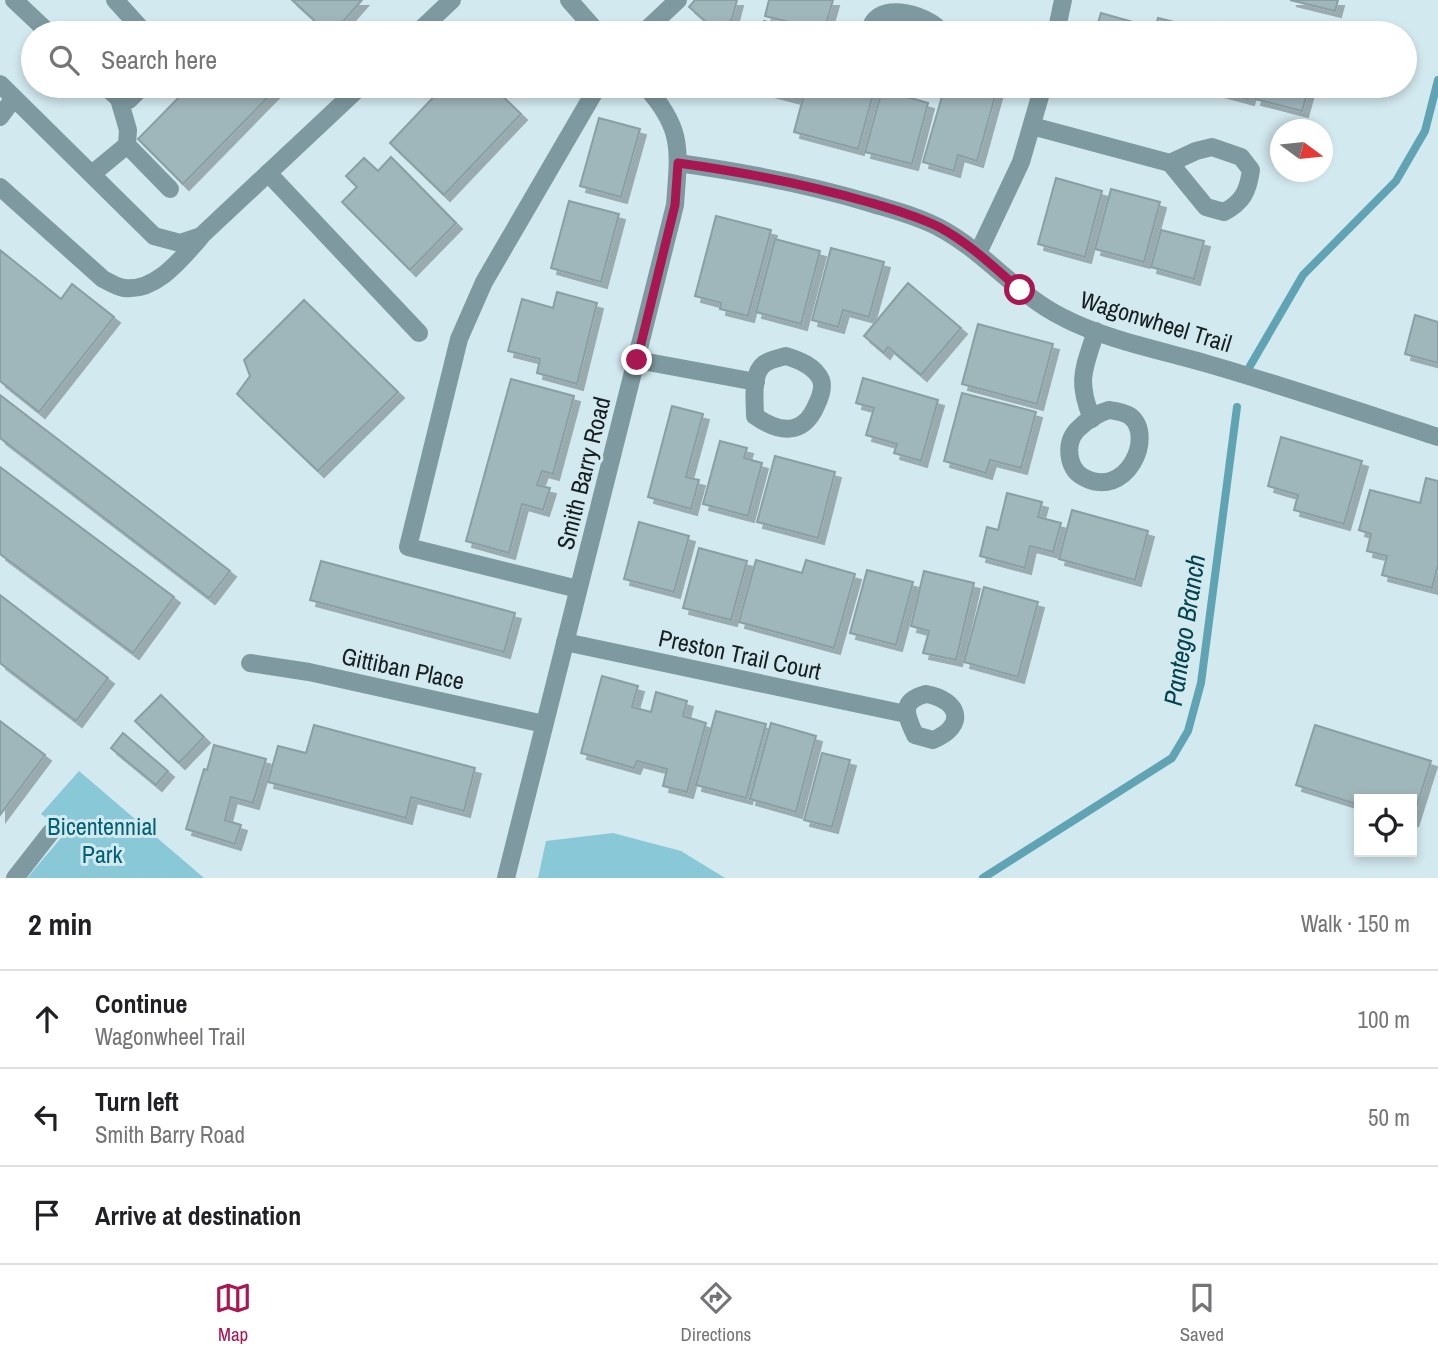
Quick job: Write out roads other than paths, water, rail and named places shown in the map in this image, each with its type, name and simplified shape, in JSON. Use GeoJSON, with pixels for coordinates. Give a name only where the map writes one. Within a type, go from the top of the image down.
{"type":"FeatureCollection","features":[{"type":"Feature","properties":{"kind":"street"},"geometry":{"type":"LineString","coordinates":[[14,0],[37,21]]}},
{"type":"Feature","properties":{"kind":"street"},"geometry":{"type":"LineString","coordinates":[[115,0],[134,21]]}},
{"type":"Feature","properties":{"kind":"street"},"geometry":{"type":"LineString","coordinates":[[429,21],[452,0]]}},
{"type":"Feature","properties":{"kind":"street"},"geometry":{"type":"LineString","coordinates":[[569,0],[587,21]]}},
{"type":"Feature","properties":{"kind":"street"},"geometry":{"type":"LineString","coordinates":[[656,21],[678,0]]}},
{"type":"Feature","properties":{"kind":"street"},"geometry":{"type":"LineString","coordinates":[[1059,21],[1063,0]]}},
{"type":"Feature","properties":{"kind":"street"},"geometry":{"type":"LineString","coordinates":[[871,21],[887,5],[896,5],[932,21]]}},
{"type":"Feature","properties":{"kind":"street"},"geometry":{"type":"LineString","coordinates":[[0,84],[154,236],[180,243],[201,236]]}},
{"type":"Feature","properties":{"kind":"street"},"geometry":{"type":"LineString","coordinates":[[0,117],[14,98]]}},
{"type":"Feature","properties":{"kind":"street"},"geometry":{"type":"LineString","coordinates":[[92,174],[127,145],[128,130],[119,99],[131,98]]}},
{"type":"Feature","properties":{"kind":"street"},"geometry":{"type":"LineString","coordinates":[[0,187],[103,279],[122,288],[142,286],[158,280],[348,98]]}},
{"type":"Feature","properties":{"kind":"street"},"geometry":{"type":"LineString","coordinates":[[578,589],[408,547],[459,339],[484,282],[591,98]]}},
{"type":"Feature","properties":{"kind":"street","name":"Smith Barry Road"},"geometry":{"type":"LineString","coordinates":[[506,878],[675,205],[678,142],[672,122],[656,98]]}},
{"type":"Feature","properties":{"kind":"street"},"geometry":{"type":"LineString","coordinates":[[978,253],[1021,162],[1040,98]]}},
{"type":"Feature","properties":{"kind":"street"},"geometry":{"type":"LineString","coordinates":[[1032,126],[1170,163],[1206,207],[1224,212],[1237,205],[1249,190],[1251,170],[1241,157],[1212,148],[1196,151],[1170,163]]}},
{"type":"Feature","properties":{"kind":"street"},"geometry":{"type":"LineString","coordinates":[[127,145],[170,189]]}},
{"type":"Feature","properties":{"kind":"street","name":"Wagonwheel Trail"},"geometry":{"type":"LineString","coordinates":[[678,163],[748,172],[822,189],[908,214],[940,228],[978,253],[1020,290],[1063,318],[1096,331],[1262,380],[1438,437]]}},
{"type":"Feature","properties":{"kind":"street"},"geometry":{"type":"LineString","coordinates":[[268,173],[419,333]]}},
{"type":"Feature","properties":{"kind":"street"},"geometry":{"type":"LineString","coordinates":[[1092,419],[1083,396],[1083,382],[1096,331]]}},
{"type":"Feature","properties":{"kind":"street"},"geometry":{"type":"LineString","coordinates":[[786,356],[809,365],[821,380],[821,394],[811,419],[797,428],[787,429],[766,424],[755,416],[755,382],[764,363],[786,356]]}},
{"type":"Feature","properties":{"kind":"street"},"geometry":{"type":"LineString","coordinates":[[637,360],[755,382]]}},
{"type":"Feature","properties":{"kind":"street"},"geometry":{"type":"LineString","coordinates":[[1110,410],[1132,417],[1139,428],[1137,453],[1128,471],[1116,480],[1105,483],[1092,481],[1080,476],[1071,465],[1069,450],[1075,432],[1092,419],[1110,410]]}},
{"type":"Feature","properties":{"kind":"street","name":"Preston Trail Court"},"geometry":{"type":"LineString","coordinates":[[565,642],[906,714]]}},
{"type":"Feature","properties":{"kind":"street","name":"Gittiban Place"},"geometry":{"type":"LineString","coordinates":[[250,663],[309,672],[544,724]]}},
{"type":"Feature","properties":{"kind":"street"},"geometry":{"type":"LineString","coordinates":[[15,878],[51,832]]}},
{"type":"Feature","properties":{"kind":"waterway","name":"Pantego Branch"},"geometry":{"type":"LineString","coordinates":[[1250,366],[1303,275],[1396,181],[1425,131],[1438,80]]}},
{"type":"Feature","properties":{"kind":"waterway","name":"Pantego Branch"},"geometry":{"type":"LineString","coordinates":[[983,878],[1172,758],[1188,731],[1201,683],[1237,407]]}},
{"type":"Feature","properties":{"kind":"park label","name":"Bicentennial Park"},"geometry":{"type":"Point","coordinates":[102,840]}}]}
